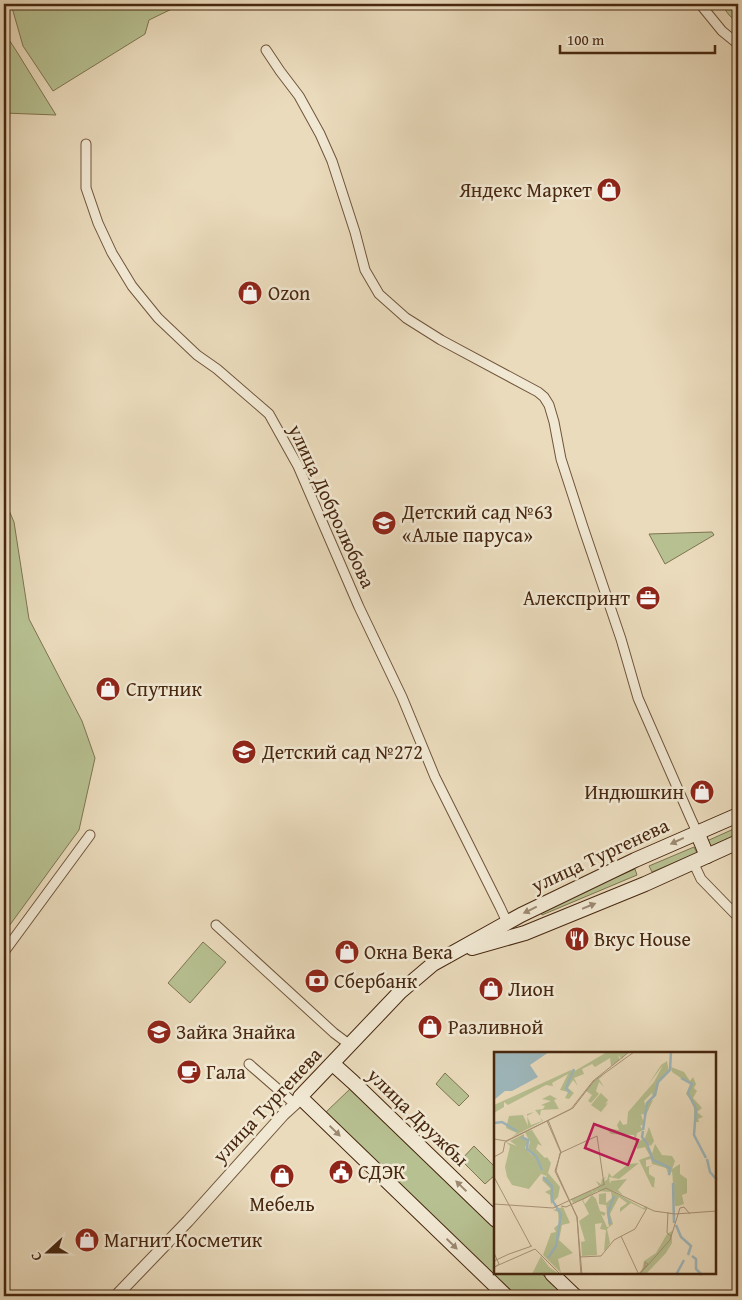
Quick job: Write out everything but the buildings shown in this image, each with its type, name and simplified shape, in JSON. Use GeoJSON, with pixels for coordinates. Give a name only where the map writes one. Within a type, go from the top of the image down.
{"type":"FeatureCollection","features":[{"type":"Feature","properties":{"kind":"main road","name":"улица Тургенева"},"geometry":{"type":"LineString","coordinates":[[298,1101],[400,992],[433,964],[507,922],[635,860],[738,815]]}},
{"type":"Feature","properties":{"kind":"main road"},"geometry":{"type":"LineString","coordinates":[[697,832],[707,856]]}},
{"type":"Feature","properties":{"kind":"main road","name":"улица Тургенева"},"geometry":{"type":"LineString","coordinates":[[456,952],[512,937],[645,884],[738,842]]}},
{"type":"Feature","properties":{"kind":"main road"},"geometry":{"type":"LineString","coordinates":[[507,922],[512,937]]}},
{"type":"Feature","properties":{"kind":"main road","name":"улица Дружбы"},"geometry":{"type":"LineString","coordinates":[[332,1064],[494,1218]]}},
{"type":"Feature","properties":{"kind":"main road"},"geometry":{"type":"LineString","coordinates":[[298,1101],[506,1296]]}},
{"type":"Feature","properties":{"kind":"main road"},"geometry":{"type":"LineString","coordinates":[[553,1275],[575,1296]]}},
{"type":"Feature","properties":{"kind":"street"},"geometry":{"type":"LineString","coordinates":[[700,4],[722,31],[738,44]]}},
{"type":"Feature","properties":{"kind":"street"},"geometry":{"type":"LineString","coordinates":[[266,50],[299,96],[320,134],[332,160],[365,270],[379,294],[406,318],[442,340],[538,392],[549,405],[561,459],[621,639],[638,698],[697,832]]}},
{"type":"Feature","properties":{"kind":"street","name":"улица Добролюбова"},"geometry":{"type":"LineString","coordinates":[[86,144],[86,188],[98,223],[112,253],[132,286],[158,318],[198,355],[269,414],[298,466],[359,607],[402,697],[435,777],[507,922]]}},
{"type":"Feature","properties":{"kind":"street"},"geometry":{"type":"LineString","coordinates":[[4,952],[90,835]]}},
{"type":"Feature","properties":{"kind":"street"},"geometry":{"type":"LineString","coordinates":[[693,862],[701,879],[738,917]]}},
{"type":"Feature","properties":{"kind":"street"},"geometry":{"type":"LineString","coordinates":[[216,925],[350,1045]]}},
{"type":"Feature","properties":{"kind":"street"},"geometry":{"type":"LineString","coordinates":[[249,1064],[298,1101]]}},
{"type":"Feature","properties":{"kind":"street","name":"улица Тургенева"},"geometry":{"type":"LineString","coordinates":[[116,1296],[298,1101]]}},
{"type":"Feature","properties":{"kind":"green space"},"geometry":{"type":"Polygon","coordinates":[[[11,4],[182,4],[149,20],[145,34],[53,91],[23,46],[11,4]]]}},
{"type":"Feature","properties":{"kind":"green space"},"geometry":{"type":"Polygon","coordinates":[[[721,4],[738,4],[738,23],[729,15],[721,4]]]}},
{"type":"Feature","properties":{"kind":"green space"},"geometry":{"type":"Polygon","coordinates":[[[4,32],[17,52],[56,115],[4,113],[4,32]]]}},
{"type":"Feature","properties":{"kind":"green space"},"geometry":{"type":"Polygon","coordinates":[[[4,499],[14,522],[29,619],[82,721],[95,758],[79,830],[4,933],[4,499]]]}},
{"type":"Feature","properties":{"kind":"green space"},"geometry":{"type":"Polygon","coordinates":[[[712,532],[714,535],[665,564],[649,534],[712,532]]]}},
{"type":"Feature","properties":{"kind":"green space"},"geometry":{"type":"Polygon","coordinates":[[[738,827],[738,834],[709,847],[707,841],[738,827]]]}},
{"type":"Feature","properties":{"kind":"green space"},"geometry":{"type":"Polygon","coordinates":[[[694,847],[697,853],[652,872],[649,866],[694,847]]]}},
{"type":"Feature","properties":{"kind":"green space"},"geometry":{"type":"Polygon","coordinates":[[[635,869],[637,875],[542,915],[540,910],[635,869]]]}},
{"type":"Feature","properties":{"kind":"green space"},"geometry":{"type":"Polygon","coordinates":[[[203,942],[226,962],[190,1003],[168,983],[203,942]]]}},
{"type":"Feature","properties":{"kind":"green space"},"geometry":{"type":"Polygon","coordinates":[[[445,1073],[469,1096],[459,1106],[436,1084],[445,1073]]]}},
{"type":"Feature","properties":{"kind":"green space"},"geometry":{"type":"Polygon","coordinates":[[[350,1089],[494,1227],[494,1275],[325,1113],[350,1089]]]}},
{"type":"Feature","properties":{"kind":"green space"},"geometry":{"type":"Polygon","coordinates":[[[474,1146],[494,1166],[494,1176],[485,1184],[461,1160],[474,1146]]]}},
{"type":"Feature","properties":{"kind":"green space"},"geometry":{"type":"Polygon","coordinates":[[[494,1275],[543,1275],[565,1296],[516,1296],[494,1275]]]}},
{"type":"Feature","properties":{"kind":"place","name":"Яндекс Маркет"},"geometry":{"type":"Point","coordinates":[609,190]}},
{"type":"Feature","properties":{"kind":"place","name":"Ozon"},"geometry":{"type":"Point","coordinates":[250,293]}},
{"type":"Feature","properties":{"kind":"place","name":"Детский сад №63 «Алые паруса»"},"geometry":{"type":"Point","coordinates":[384,523]}},
{"type":"Feature","properties":{"kind":"place","name":"Алекспринт"},"geometry":{"type":"Point","coordinates":[648,598]}},
{"type":"Feature","properties":{"kind":"place","name":"Спутник"},"geometry":{"type":"Point","coordinates":[108,689]}},
{"type":"Feature","properties":{"kind":"place","name":"Детский сад №272"},"geometry":{"type":"Point","coordinates":[244,752]}},
{"type":"Feature","properties":{"kind":"place","name":"Индюшкин"},"geometry":{"type":"Point","coordinates":[702,792]}},
{"type":"Feature","properties":{"kind":"place","name":"Вкус House"},"geometry":{"type":"Point","coordinates":[577,939]}},
{"type":"Feature","properties":{"kind":"place","name":"Окна Века"},"geometry":{"type":"Point","coordinates":[347,952]}},
{"type":"Feature","properties":{"kind":"place","name":"Сбербанк"},"geometry":{"type":"Point","coordinates":[317,981]}},
{"type":"Feature","properties":{"kind":"place","name":"Лион"},"geometry":{"type":"Point","coordinates":[491,989]}},
{"type":"Feature","properties":{"kind":"place","name":"Разливной"},"geometry":{"type":"Point","coordinates":[430,1027]}},
{"type":"Feature","properties":{"kind":"place","name":"Зайка Знайка"},"geometry":{"type":"Point","coordinates":[159,1032]}},
{"type":"Feature","properties":{"kind":"place","name":"Гала"},"geometry":{"type":"Point","coordinates":[189,1072]}},
{"type":"Feature","properties":{"kind":"place","name":"СДЭК"},"geometry":{"type":"Point","coordinates":[341,1172]}},
{"type":"Feature","properties":{"kind":"place","name":"Мебель"},"geometry":{"type":"Point","coordinates":[282,1176]}},
{"type":"Feature","properties":{"kind":"place","name":"Магнит Косметик"},"geometry":{"type":"Point","coordinates":[87,1240]}}]}
